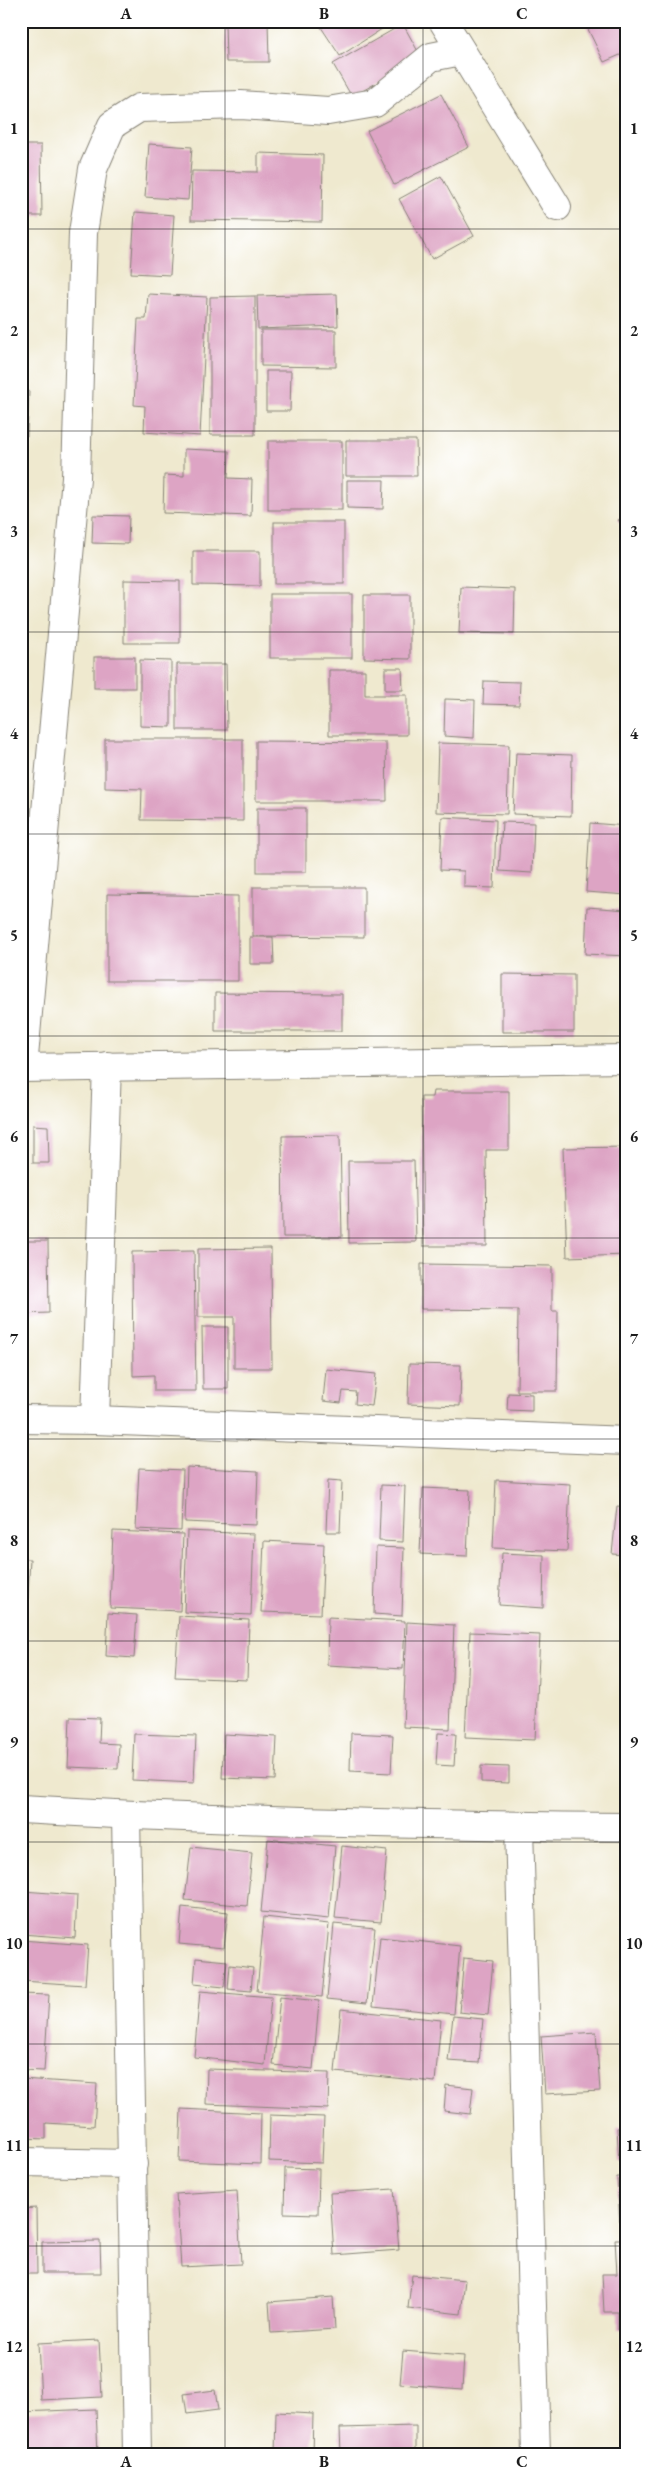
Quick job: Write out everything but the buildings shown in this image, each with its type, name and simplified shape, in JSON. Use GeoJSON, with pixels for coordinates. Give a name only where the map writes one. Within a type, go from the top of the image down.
{"type":"FeatureCollection","features":[{"type":"Feature","properties":{"kind":"street"},"geometry":{"type":"LineString","coordinates":[[443,21],[557,207]]}},
{"type":"Feature","properties":{"kind":"street"},"geometry":{"type":"LineString","coordinates":[[461,51],[430,57],[375,103],[328,111],[241,105],[139,108],[112,125],[93,169],[83,233],[76,478],[22,1068],[627,1059]]}},
{"type":"Feature","properties":{"kind":"street"},"geometry":{"type":"LineString","coordinates":[[95,1420],[107,1066]]}},
{"type":"Feature","properties":{"kind":"street"},"geometry":{"type":"LineString","coordinates":[[21,1419],[95,1420],[627,1441]]}},
{"type":"Feature","properties":{"kind":"street"},"geometry":{"type":"LineString","coordinates":[[21,1809],[126,1815],[519,1826],[627,1827]]}},
{"type":"Feature","properties":{"kind":"street"},"geometry":{"type":"LineString","coordinates":[[126,1815],[137,2454]]}},
{"type":"Feature","properties":{"kind":"street"},"geometry":{"type":"LineString","coordinates":[[519,1826],[536,2454]]}},
{"type":"Feature","properties":{"kind":"street"},"geometry":{"type":"LineString","coordinates":[[21,2162],[133,2164]]}}]}
